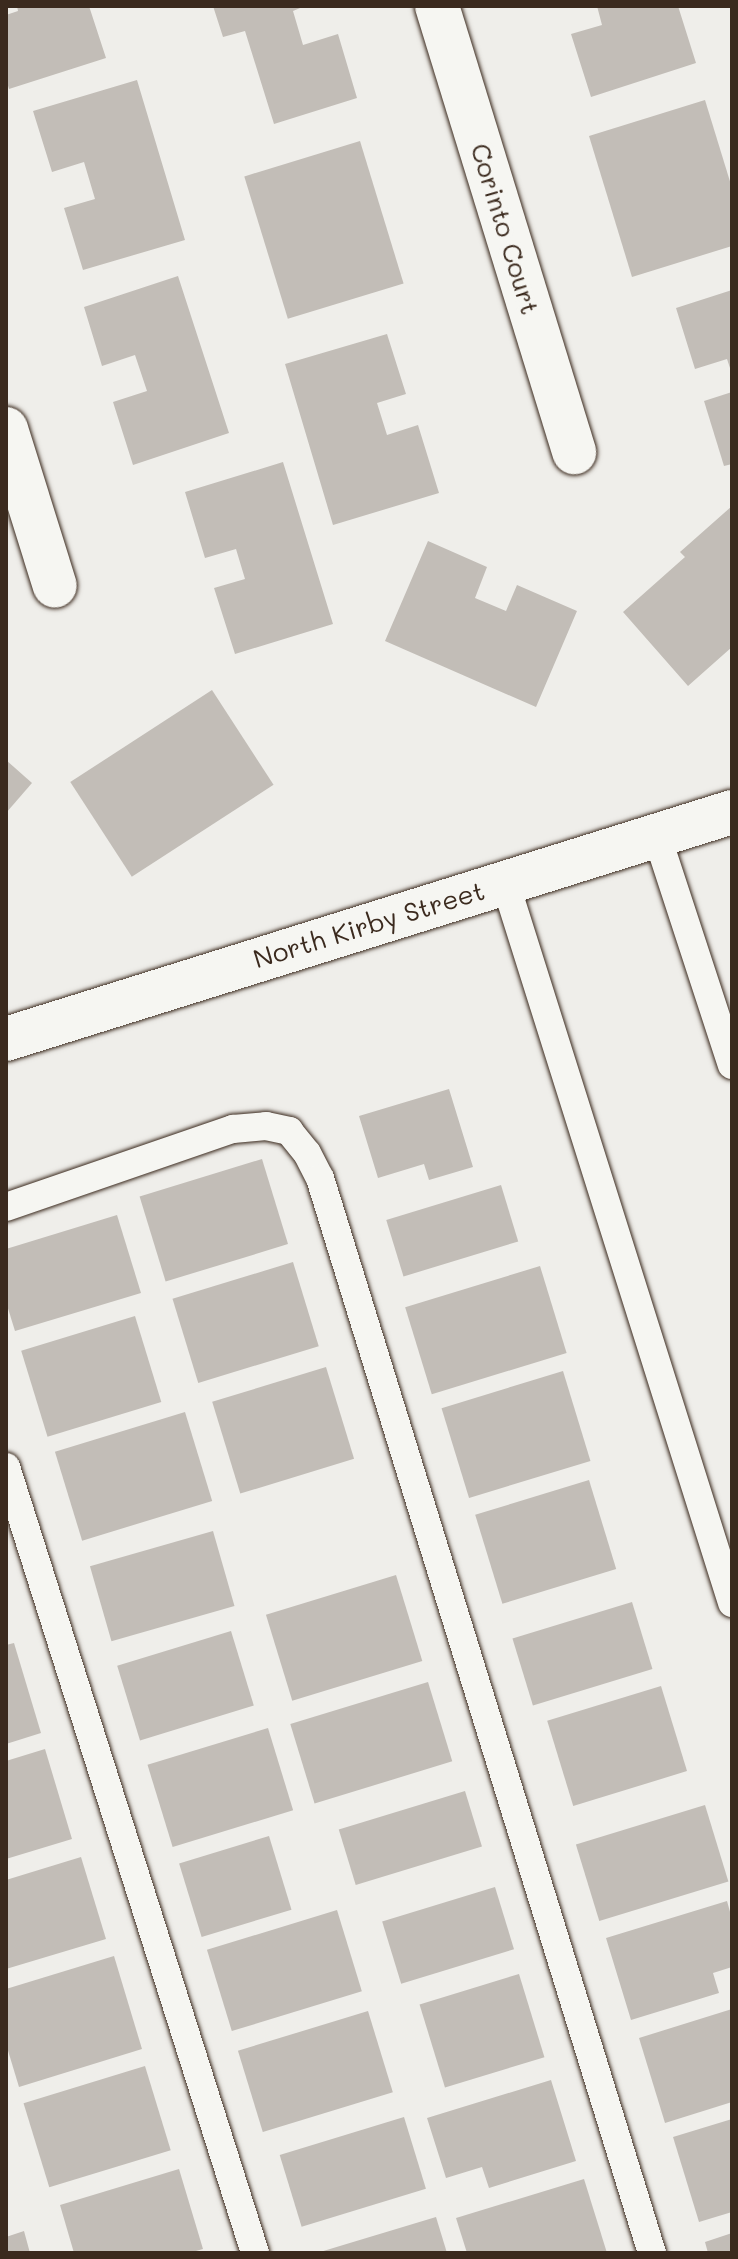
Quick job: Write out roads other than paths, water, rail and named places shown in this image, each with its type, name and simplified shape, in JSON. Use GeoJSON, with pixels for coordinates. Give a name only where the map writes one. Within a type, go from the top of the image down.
{"type":"FeatureCollection","features":[{"type":"Feature","properties":{"kind":"street","name":"Corinto Court"},"geometry":{"type":"LineString","coordinates":[[437,6],[574,452]]}},
{"type":"Feature","properties":{"kind":"street"},"geometry":{"type":"LineString","coordinates":[[6,429],[55,586]]}},
{"type":"Feature","properties":{"kind":"street","name":"North Kirby Street"},"geometry":{"type":"LineString","coordinates":[[6,1039],[732,812]]}},
{"type":"Feature","properties":{"kind":"lane"},"geometry":{"type":"LineString","coordinates":[[657,836],[732,1065]]}},
{"type":"Feature","properties":{"kind":"lane"},"geometry":{"type":"LineString","coordinates":[[505,882],[732,1603]]}},
{"type":"Feature","properties":{"kind":"lane"},"geometry":{"type":"LineString","coordinates":[[6,1207],[233,1129],[266,1126],[289,1131],[307,1153],[320,1178],[652,2253]]}},
{"type":"Feature","properties":{"kind":"lane"},"geometry":{"type":"LineString","coordinates":[[6,1467],[255,2253]]}}]}
